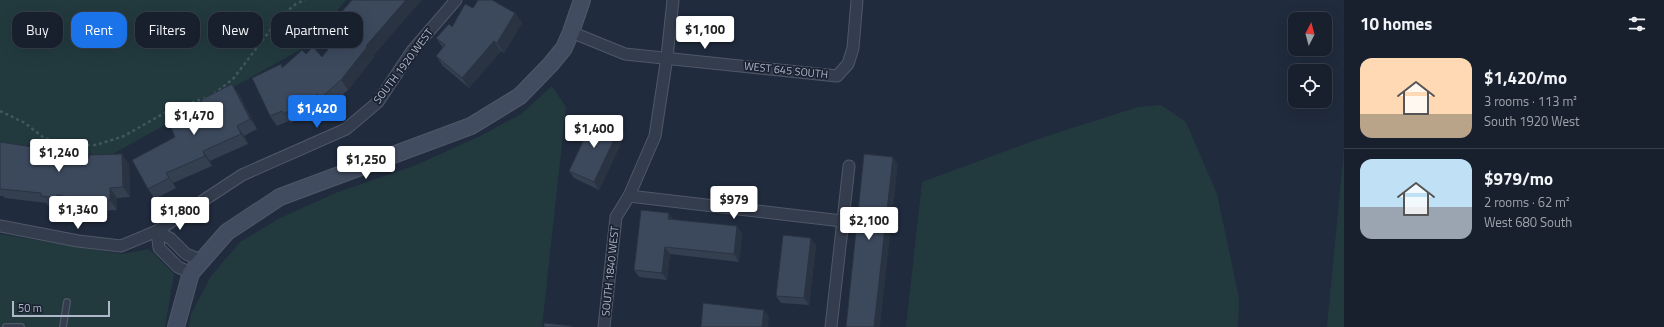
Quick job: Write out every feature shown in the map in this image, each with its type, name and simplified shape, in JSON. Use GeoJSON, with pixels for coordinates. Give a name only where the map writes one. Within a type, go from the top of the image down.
{"type":"FeatureCollection","features":[{"type":"Feature","properties":{"kind":"street","name":"SOUTH 1920 WEST"},"geometry":{"type":"LineString","coordinates":[[0,226],[78,241],[121,246],[157,231],[242,175],[346,129],[378,102],[412,51],[456,0]]}},
{"type":"Feature","properties":{"kind":"street"},"geometry":{"type":"LineString","coordinates":[[176,327],[185,270],[201,260],[227,232],[280,198],[470,126],[520,96],[551,64],[564,48],[582,0]]}},
{"type":"Feature","properties":{"kind":"street","name":"SOUTH 1840 WEST"},"geometry":{"type":"LineString","coordinates":[[604,327],[616,217],[629,196],[655,136],[667,57],[673,0]]}},
{"type":"Feature","properties":{"kind":"street","name":"WEST 645 SOUTH"},"geometry":{"type":"LineString","coordinates":[[571,32],[625,54],[667,57],[837,76],[848,64],[853,48],[857,0]]}},
{"type":"Feature","properties":{"kind":"street"},"geometry":{"type":"LineString","coordinates":[[831,327],[849,166]]}},
{"type":"Feature","properties":{"kind":"street"},"geometry":{"type":"LineString","coordinates":[[629,196],[842,221]]}},
{"type":"Feature","properties":{"kind":"street"},"geometry":{"type":"LineString","coordinates":[[157,231],[171,239],[186,254],[201,260]]}},
{"type":"Feature","properties":{"kind":"street"},"geometry":{"type":"LineString","coordinates":[[157,231],[159,248],[185,270]]}},
{"type":"Feature","properties":{"kind":"lane"},"geometry":{"type":"LineString","coordinates":[[62,327],[67,302]]}},
{"type":"Feature","properties":{"kind":"lane"},"geometry":{"type":"LineString","coordinates":[[6,327],[21,327]]}},
{"type":"Feature","properties":{"kind":"path"},"geometry":{"type":"LineString","coordinates":[[0,111],[25,123],[44,138],[69,145],[96,145],[124,136],[168,111],[211,96],[233,79],[281,16],[296,4],[305,0]]}},
{"type":"Feature","properties":{"kind":"green space"},"geometry":{"type":"Polygon","coordinates":[[[0,0],[346,0],[336,12],[271,12],[271,48],[304,48],[109,156],[0,142],[0,0]]]}},
{"type":"Feature","properties":{"kind":"green space"},"geometry":{"type":"Polygon","coordinates":[[[552,86],[566,107],[542,327],[189,327],[191,314],[211,276],[240,242],[280,218],[338,192],[416,165],[482,135],[521,114],[552,86]]]}},
{"type":"Feature","properties":{"kind":"green space"},"geometry":{"type":"Polygon","coordinates":[[[1161,105],[1186,122],[1217,194],[1239,298],[1238,327],[906,327],[922,182],[1044,137],[1138,107],[1161,105]]]}},
{"type":"Feature","properties":{"kind":"green space"},"geometry":{"type":"Polygon","coordinates":[[[1344,149],[1344,327],[1327,327],[1344,149]]]}},
{"type":"Feature","properties":{"kind":"green space"},"geometry":{"type":"Polygon","coordinates":[[[0,234],[122,254],[149,249],[174,274],[165,327],[0,327],[0,234]]]}},
{"type":"Feature","properties":{"kind":"building"},"geometry":{"type":"Polygon","coordinates":[[[352,0],[406,0],[366,46],[367,47],[341,80],[321,98],[317,94],[310,101],[283,114],[282,111],[270,116],[252,78],[281,64],[282,68],[302,50],[306,54],[314,48],[322,57],[329,48],[363,48],[363,12],[342,12],[352,0]]]}},
{"type":"Feature","properties":{"kind":"building"},"geometry":{"type":"Polygon","coordinates":[[[478,0],[492,0],[515,13],[497,43],[494,41],[462,78],[436,56],[445,45],[436,38],[449,24],[452,27],[465,4],[473,8],[478,0]]]}},
{"type":"Feature","properties":{"kind":"building"},"geometry":{"type":"Polygon","coordinates":[[[232,84],[250,119],[237,126],[241,134],[203,151],[205,156],[166,173],[169,178],[148,189],[132,160],[175,137],[168,121],[204,105],[201,100],[232,84]]]}},
{"type":"Feature","properties":{"kind":"building"},"geometry":{"type":"Polygon","coordinates":[[[595,116],[620,127],[594,182],[569,171],[595,116]]]}},
{"type":"Feature","properties":{"kind":"building"},"geometry":{"type":"Polygon","coordinates":[[[0,142],[89,158],[89,155],[122,154],[123,187],[110,188],[110,200],[93,201],[57,195],[57,198],[41,196],[41,193],[0,189],[0,142]]]}},
{"type":"Feature","properties":{"kind":"building"},"geometry":{"type":"Polygon","coordinates":[[[864,154],[893,157],[874,327],[846,327],[864,154]]]}},
{"type":"Feature","properties":{"kind":"building"},"geometry":{"type":"Polygon","coordinates":[[[641,210],[669,213],[668,219],[737,226],[734,254],[665,247],[662,273],[634,270],[641,210]]]}},
{"type":"Feature","properties":{"kind":"building"},"geometry":{"type":"Polygon","coordinates":[[[783,235],[811,238],[804,298],[776,296],[783,235]]]}},
{"type":"Feature","properties":{"kind":"building"},"geometry":{"type":"Polygon","coordinates":[[[703,303],[764,310],[762,327],[701,327],[703,303]]]}},
{"type":"Feature","properties":{"kind":"building"},"geometry":{"type":"Polygon","coordinates":[[[544,323],[572,326],[572,327],[544,327],[544,323]]]}}]}
